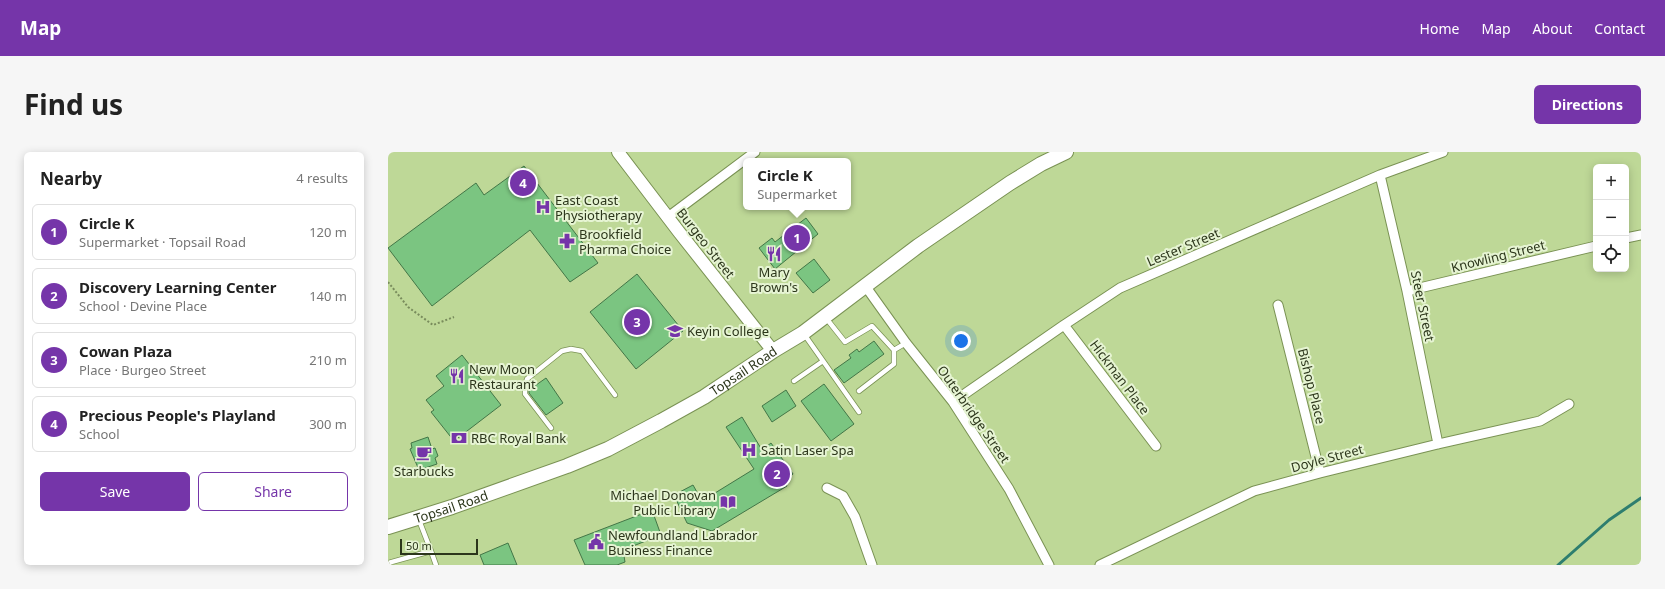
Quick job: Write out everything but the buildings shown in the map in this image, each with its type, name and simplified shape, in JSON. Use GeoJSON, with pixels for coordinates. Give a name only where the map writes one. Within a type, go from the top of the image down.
{"type":"FeatureCollection","features":[{"type":"Feature","properties":{"kind":"main road","name":"Topsail Road"},"geometry":{"type":"LineString","coordinates":[[388,527],[567,466],[608,449],[704,397],[803,333],[866,287],[918,246],[1010,182],[1041,164],[1066,152]]}},
{"type":"Feature","properties":{"kind":"street","name":"Burgeo Street"},"geometry":{"type":"LineString","coordinates":[[618,152],[773,351]]}},
{"type":"Feature","properties":{"kind":"street"},"geometry":{"type":"LineString","coordinates":[[747,158],[755,152]]}},
{"type":"Feature","properties":{"kind":"street","name":"Lester Street"},"geometry":{"type":"LineString","coordinates":[[953,402],[1120,288],[1380,175],[1443,152]]}},
{"type":"Feature","properties":{"kind":"street"},"geometry":{"type":"LineString","coordinates":[[668,217],[743,161]]}},
{"type":"Feature","properties":{"kind":"street","name":"Steer Street"},"geometry":{"type":"LineString","coordinates":[[1380,175],[1438,444]]}},
{"type":"Feature","properties":{"kind":"street"},"geometry":{"type":"LineString","coordinates":[[1629,237],[1641,235]]}},
{"type":"Feature","properties":{"kind":"street","name":"Knowling Street"},"geometry":{"type":"LineString","coordinates":[[1406,291],[1593,247]]}},
{"type":"Feature","properties":{"kind":"street","name":"Outerbridge Street"},"geometry":{"type":"LineString","coordinates":[[866,287],[906,343],[953,402],[1009,489],[1049,565]]}},
{"type":"Feature","properties":{"kind":"street","name":"Bishop Place"},"geometry":{"type":"LineString","coordinates":[[1278,305],[1320,473]]}},
{"type":"Feature","properties":{"kind":"street","name":"Hickman Place"},"geometry":{"type":"LineString","coordinates":[[1064,325],[1156,446]]}},
{"type":"Feature","properties":{"kind":"street","name":"Doyle Street"},"geometry":{"type":"LineString","coordinates":[[1100,565],[1254,491],[1438,444],[1540,422],[1569,404]]}},
{"type":"Feature","properties":{"kind":"street"},"geometry":{"type":"LineString","coordinates":[[827,488],[843,496],[855,517],[872,565]]}},
{"type":"Feature","properties":{"kind":"lane"},"geometry":{"type":"LineString","coordinates":[[825,317],[845,342],[872,326],[894,350],[894,364],[859,391]]}},
{"type":"Feature","properties":{"kind":"lane"},"geometry":{"type":"LineString","coordinates":[[803,333],[859,412]]}},
{"type":"Feature","properties":{"kind":"lane"},"geometry":{"type":"LineString","coordinates":[[894,350],[906,343]]}},
{"type":"Feature","properties":{"kind":"lane"},"geometry":{"type":"LineString","coordinates":[[551,428],[525,394],[525,386],[527,379],[562,351],[572,349],[582,351],[615,395]]}},
{"type":"Feature","properties":{"kind":"lane"},"geometry":{"type":"LineString","coordinates":[[794,381],[823,362]]}},
{"type":"Feature","properties":{"kind":"lane"},"geometry":{"type":"LineString","coordinates":[[418,518],[436,565]]}},
{"type":"Feature","properties":{"kind":"lane"},"geometry":{"type":"LineString","coordinates":[[388,563],[431,551]]}},
{"type":"Feature","properties":{"kind":"path"},"geometry":{"type":"LineString","coordinates":[[388,282],[408,307],[433,325],[454,317]]}},
{"type":"Feature","properties":{"kind":"waterway"},"geometry":{"type":"LineString","coordinates":[[1558,565],[1609,520],[1641,498]]}},
{"type":"Feature","properties":{"kind":"place","name":"Precious People's Playland"},"geometry":{"type":"Point","coordinates":[523,183]}},
{"type":"Feature","properties":{"kind":"place","name":"East Coast Physiotherapy"},"geometry":{"type":"Point","coordinates":[543,207]}},
{"type":"Feature","properties":{"kind":"place","name":"Circle K"},"geometry":{"type":"Point","coordinates":[797,238]}},
{"type":"Feature","properties":{"kind":"place","name":"Brookfield Pharma Choice"},"geometry":{"type":"Point","coordinates":[567,241]}},
{"type":"Feature","properties":{"kind":"place","name":"Mary Brown's"},"geometry":{"type":"Point","coordinates":[774,254]}},
{"type":"Feature","properties":{"kind":"place","name":"Cowan Plaza"},"geometry":{"type":"Point","coordinates":[637,322]}},
{"type":"Feature","properties":{"kind":"place","name":"Keyin College"},"geometry":{"type":"Point","coordinates":[675,331]}},
{"type":"Feature","properties":{"kind":"place","name":"New Moon Restaurant"},"geometry":{"type":"Point","coordinates":[457,376]}},
{"type":"Feature","properties":{"kind":"place","name":"RBC Royal Bank"},"geometry":{"type":"Point","coordinates":[459,438]}},
{"type":"Feature","properties":{"kind":"place","name":"Satin Laser Spa"},"geometry":{"type":"Point","coordinates":[749,450]}},
{"type":"Feature","properties":{"kind":"place","name":"Starbucks"},"geometry":{"type":"Point","coordinates":[424,453]}},
{"type":"Feature","properties":{"kind":"place","name":"Discovery Learning Center"},"geometry":{"type":"Point","coordinates":[777,474]}},
{"type":"Feature","properties":{"kind":"place","name":"Michael Donovan Public Library"},"geometry":{"type":"Point","coordinates":[728,502]}},
{"type":"Feature","properties":{"kind":"place","name":"Newfoundland Labrador Business Finance"},"geometry":{"type":"Point","coordinates":[596,542]}}]}
